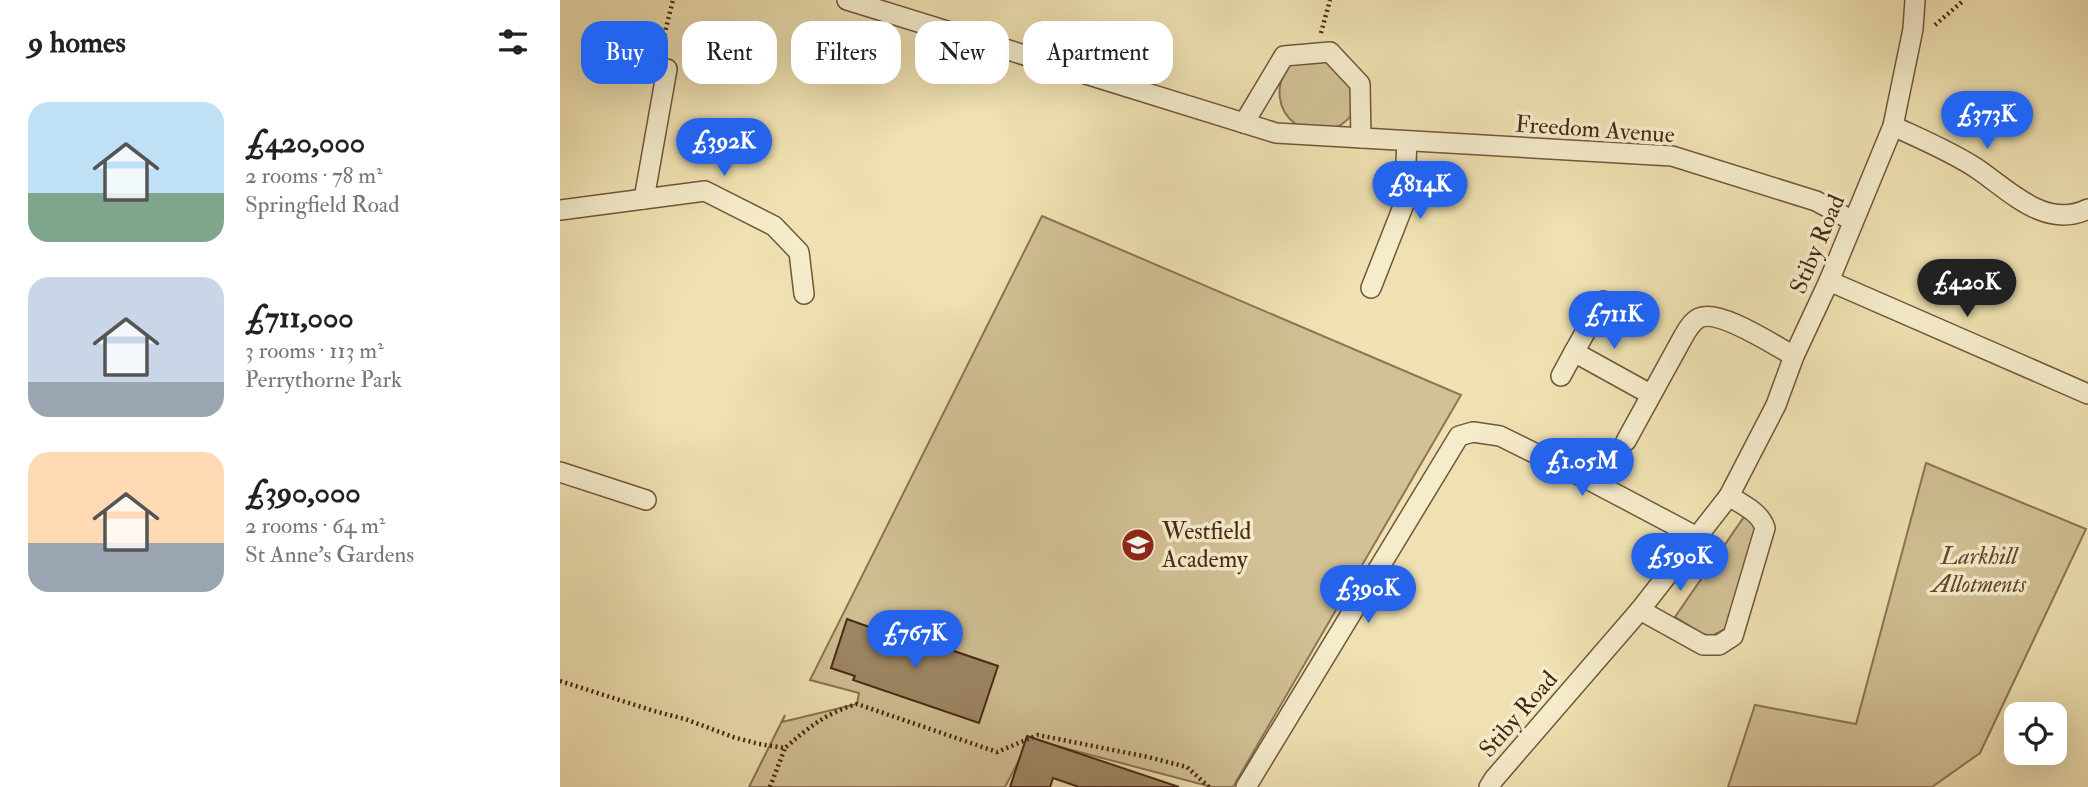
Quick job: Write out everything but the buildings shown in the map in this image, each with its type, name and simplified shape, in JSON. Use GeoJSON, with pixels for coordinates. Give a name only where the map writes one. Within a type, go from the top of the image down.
{"type":"FeatureCollection","features":[{"type":"Feature","properties":{"kind":"street","name":"Freedom Avenue"},"geometry":{"type":"LineString","coordinates":[[847,0],[1276,133],[1672,156],[1816,201],[1853,221]]}},
{"type":"Feature","properties":{"kind":"street","name":"Stiby Road"},"geometry":{"type":"LineString","coordinates":[[1489,787],[1640,610],[1729,496],[1776,405],[1794,356],[1829,281],[1893,126],[1913,29],[1915,0]]}},
{"type":"Feature","properties":{"kind":"street"},"geometry":{"type":"LineString","coordinates":[[1244,123],[1284,56],[1331,52],[1360,84],[1361,138]]}},
{"type":"Feature","properties":{"kind":"street"},"geometry":{"type":"LineString","coordinates":[[644,200],[664,84]]}},
{"type":"Feature","properties":{"kind":"street"},"geometry":{"type":"LineString","coordinates":[[1893,126],[1978,169],[2010,195],[2030,207],[2065,215],[2088,209]]}},
{"type":"Feature","properties":{"kind":"street"},"geometry":{"type":"LineString","coordinates":[[1371,288],[1404,204],[1406,141]]}},
{"type":"Feature","properties":{"kind":"street"},"geometry":{"type":"LineString","coordinates":[[560,209],[705,191],[774,226],[799,252],[804,295]]}},
{"type":"Feature","properties":{"kind":"street"},"geometry":{"type":"LineString","coordinates":[[1829,281],[2088,394]]}},
{"type":"Feature","properties":{"kind":"street"},"geometry":{"type":"LineString","coordinates":[[1561,376],[1602,301]]}},
{"type":"Feature","properties":{"kind":"street"},"geometry":{"type":"LineString","coordinates":[[1626,441],[1689,327],[1699,317],[1715,316],[1729,321],[1794,356]]}},
{"type":"Feature","properties":{"kind":"street"},"geometry":{"type":"LineString","coordinates":[[1574,352],[1650,394]]}},
{"type":"Feature","properties":{"kind":"street"},"geometry":{"type":"LineString","coordinates":[[1246,787],[1459,436],[1473,432],[1500,436],[1698,537]]}},
{"type":"Feature","properties":{"kind":"street"},"geometry":{"type":"LineString","coordinates":[[560,472],[646,500]]}},
{"type":"Feature","properties":{"kind":"street"},"geometry":{"type":"LineString","coordinates":[[1640,610],[1703,645],[1719,645],[1732,636],[1752,579],[1765,528],[1758,514],[1729,496]]}},
{"type":"Feature","properties":{"kind":"path"},"geometry":{"type":"LineString","coordinates":[[668,21],[673,0]]}},
{"type":"Feature","properties":{"kind":"path"},"geometry":{"type":"LineString","coordinates":[[1328,9],[1330,0]]}},
{"type":"Feature","properties":{"kind":"path"},"geometry":{"type":"LineString","coordinates":[[560,681],[685,719],[733,737],[785,748]]}},
{"type":"Feature","properties":{"kind":"path"},"geometry":{"type":"LineString","coordinates":[[770,787],[785,748],[817,720],[857,704],[997,752],[1038,735],[1148,757],[1187,767],[1209,787]]}},
{"type":"Feature","properties":{"kind":"green space"},"geometry":{"type":"Polygon","coordinates":[[[1345,59],[1356,109],[1342,124],[1325,131],[1310,131],[1296,124],[1285,113],[1280,97],[1282,80],[1292,61],[1345,59]]]}},
{"type":"Feature","properties":{"kind":"green space","name":"Westfield Academy"},"geometry":{"type":"Polygon","coordinates":[[[1042,216],[1461,395],[1233,787],[1212,787],[1030,739],[1005,787],[749,787],[785,715],[782,722],[857,704],[859,693],[810,680],[1042,216]]]}},
{"type":"Feature","properties":{"kind":"green space","name":"Larkhill Allotments"},"geometry":{"type":"Polygon","coordinates":[[[1926,463],[2086,529],[1980,753],[1932,787],[1728,787],[1755,705],[1856,724],[1926,463]]]}},
{"type":"Feature","properties":{"kind":"green space"},"geometry":{"type":"Polygon","coordinates":[[[1746,514],[1757,527],[1729,627],[1712,636],[1703,634],[1675,617],[1746,514]]]}},
{"type":"Feature","properties":{"kind":"place","name":"Westfield Academy"},"geometry":{"type":"Point","coordinates":[1138,545]}}]}
